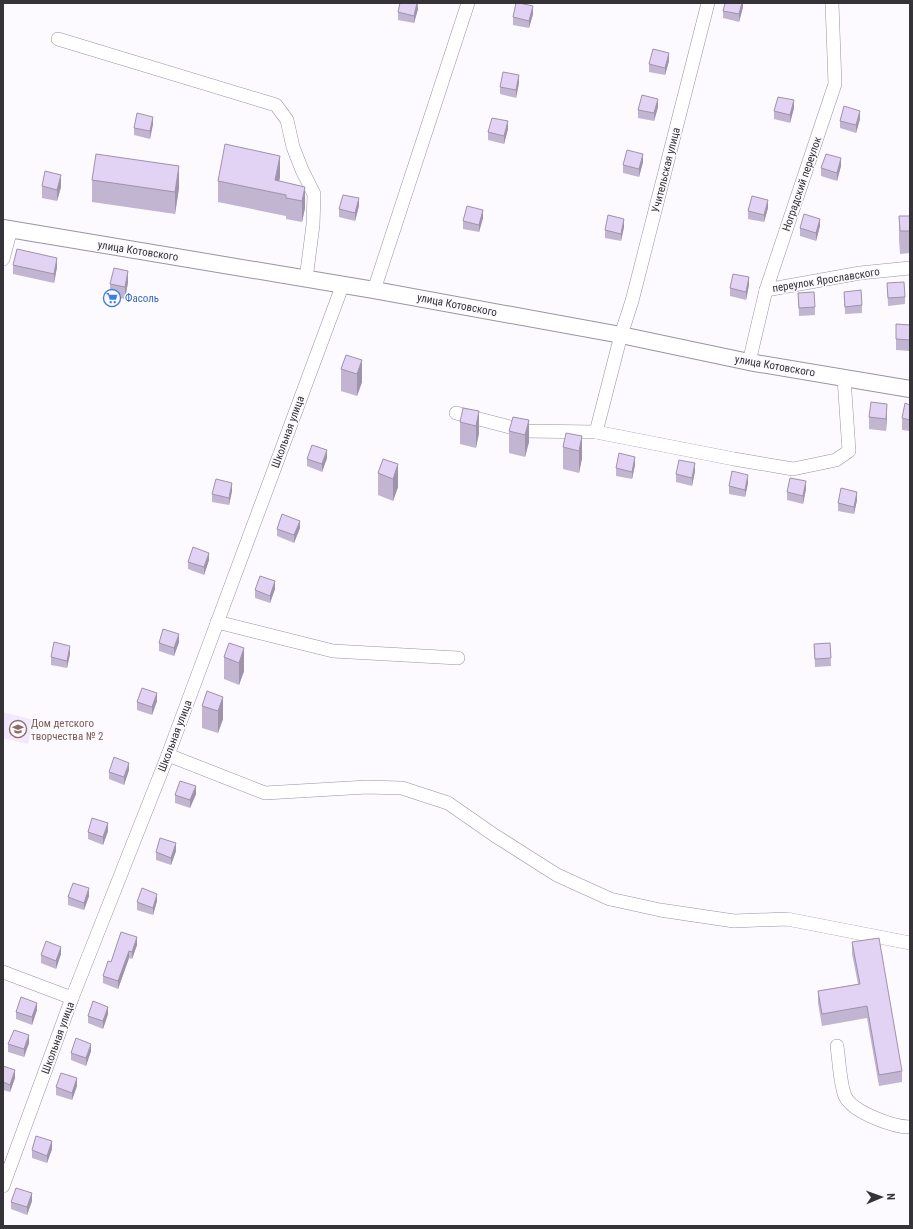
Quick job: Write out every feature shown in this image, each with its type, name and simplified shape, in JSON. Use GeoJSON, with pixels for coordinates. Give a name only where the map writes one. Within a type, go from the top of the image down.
{"type":"FeatureCollection","features":[{"type":"Feature","properties":{"kind":"main road","name":"улица Котовского"},"geometry":{"type":"LineString","coordinates":[[7,229],[343,284],[621,335],[749,362],[910,389]]}},
{"type":"Feature","properties":{"kind":"street"},"geometry":{"type":"LineString","coordinates":[[374,290],[468,3]]}},
{"type":"Feature","properties":{"kind":"street","name":"Учительская улица"},"geometry":{"type":"LineString","coordinates":[[596,432],[621,335],[632,301],[708,3]]}},
{"type":"Feature","properties":{"kind":"street","name":"Ноградский переулок"},"geometry":{"type":"LineString","coordinates":[[749,362],[766,290],[835,84],[832,3]]}},
{"type":"Feature","properties":{"kind":"street"},"geometry":{"type":"LineString","coordinates":[[58,39],[276,105],[287,120],[293,147],[314,194],[313,225],[306,279]]}},
{"type":"Feature","properties":{"kind":"street"},"geometry":{"type":"LineString","coordinates":[[3,259],[7,229]]}},
{"type":"Feature","properties":{"kind":"street","name":"переулок Ярославского"},"geometry":{"type":"LineString","coordinates":[[766,290],[860,273],[910,268]]}},
{"type":"Feature","properties":{"kind":"street","name":"Школьная улица"},"geometry":{"type":"LineString","coordinates":[[3,1186],[72,998],[168,755],[343,284]]}},
{"type":"Feature","properties":{"kind":"street"},"geometry":{"type":"LineString","coordinates":[[456,413],[525,431],[596,432],[793,469],[836,460],[849,451],[844,378]]}},
{"type":"Feature","properties":{"kind":"street"},"geometry":{"type":"LineString","coordinates":[[218,622],[333,651],[458,658]]}},
{"type":"Feature","properties":{"kind":"street"},"geometry":{"type":"LineString","coordinates":[[168,755],[264,793],[366,786],[402,788],[448,803],[494,835],[557,875],[610,899],[660,910],[734,921],[788,919],[910,943]]}},
{"type":"Feature","properties":{"kind":"street"},"geometry":{"type":"LineString","coordinates":[[3,972],[72,998]]}},
{"type":"Feature","properties":{"kind":"street"},"geometry":{"type":"LineString","coordinates":[[837,1046],[845,1096],[862,1113],[900,1127],[910,1127]]}},
{"type":"Feature","properties":{"kind":"shaded area","name":"Дом детского творчества № 2"},"geometry":{"type":"Polygon","coordinates":[[[3,712],[34,720],[28,744],[3,738],[3,712]]]}},
{"type":"Feature","properties":{"kind":"building"},"geometry":{"type":"Polygon","coordinates":[[[400,3],[417,3],[414,16],[398,12],[400,3]]]}},
{"type":"Feature","properties":{"kind":"building"},"geometry":{"type":"Polygon","coordinates":[[[516,3],[533,6],[529,21],[513,17],[516,3]]]}},
{"type":"Feature","properties":{"kind":"building"},"geometry":{"type":"Polygon","coordinates":[[[725,3],[742,3],[739,14],[723,11],[725,3]]]}},
{"type":"Feature","properties":{"kind":"building"},"geometry":{"type":"Polygon","coordinates":[[[653,49],[669,53],[665,68],[649,64],[653,49]]]}},
{"type":"Feature","properties":{"kind":"building"},"geometry":{"type":"Polygon","coordinates":[[[503,72],[519,75],[516,90],[500,87],[503,72]]]}},
{"type":"Feature","properties":{"kind":"building"},"geometry":{"type":"Polygon","coordinates":[[[642,95],[658,99],[654,113],[638,110],[642,95]]]}},
{"type":"Feature","properties":{"kind":"building"},"geometry":{"type":"Polygon","coordinates":[[[778,97],[794,100],[790,115],[774,111],[778,97]]]}},
{"type":"Feature","properties":{"kind":"building"},"geometry":{"type":"Polygon","coordinates":[[[844,106],[860,111],[856,125],[840,121],[844,106]]]}},
{"type":"Feature","properties":{"kind":"building"},"geometry":{"type":"Polygon","coordinates":[[[137,113],[153,117],[150,131],[134,128],[137,113]]]}},
{"type":"Feature","properties":{"kind":"building"},"geometry":{"type":"Polygon","coordinates":[[[492,118],[508,121],[504,136],[488,132],[492,118]]]}},
{"type":"Feature","properties":{"kind":"building"},"geometry":{"type":"Polygon","coordinates":[[[225,144],[280,156],[275,180],[305,187],[302,201],[286,198],[286,195],[218,181],[225,144]]]}},
{"type":"Feature","properties":{"kind":"building"},"geometry":{"type":"Polygon","coordinates":[[[627,150],[643,154],[639,169],[623,165],[627,150]]]}},
{"type":"Feature","properties":{"kind":"building"},"geometry":{"type":"Polygon","coordinates":[[[96,154],[179,166],[175,192],[92,180],[96,154]]]}},
{"type":"Feature","properties":{"kind":"building"},"geometry":{"type":"Polygon","coordinates":[[[826,154],[841,158],[837,173],[821,168],[826,154]]]}},
{"type":"Feature","properties":{"kind":"building"},"geometry":{"type":"Polygon","coordinates":[[[45,171],[61,175],[57,190],[42,186],[45,171]]]}},
{"type":"Feature","properties":{"kind":"building"},"geometry":{"type":"Polygon","coordinates":[[[343,195],[359,198],[355,213],[339,209],[343,195]]]}},
{"type":"Feature","properties":{"kind":"building"},"geometry":{"type":"Polygon","coordinates":[[[752,196],[768,200],[764,215],[748,211],[752,196]]]}},
{"type":"Feature","properties":{"kind":"building"},"geometry":{"type":"Polygon","coordinates":[[[467,206],[483,210],[479,225],[463,221],[467,206]]]}},
{"type":"Feature","properties":{"kind":"building"},"geometry":{"type":"Polygon","coordinates":[[[804,214],[820,219],[816,233],[800,228],[804,214]]]}},
{"type":"Feature","properties":{"kind":"building"},"geometry":{"type":"Polygon","coordinates":[[[608,215],[624,219],[621,234],[605,230],[608,215]]]}},
{"type":"Feature","properties":{"kind":"building"},"geometry":{"type":"Polygon","coordinates":[[[899,216],[910,216],[910,231],[900,231],[899,216]]]}},
{"type":"Feature","properties":{"kind":"building"},"geometry":{"type":"Polygon","coordinates":[[[17,249],[57,258],[54,274],[13,265],[17,249]]]}},
{"type":"Feature","properties":{"kind":"building"},"geometry":{"type":"Polygon","coordinates":[[[114,268],[128,271],[125,287],[110,284],[114,268]]]}},
{"type":"Feature","properties":{"kind":"building"},"geometry":{"type":"Polygon","coordinates":[[[733,274],[749,277],[746,292],[730,288],[733,274]]]}},
{"type":"Feature","properties":{"kind":"building"},"geometry":{"type":"Polygon","coordinates":[[[904,282],[905,297],[888,298],[887,283],[904,282]]]}},
{"type":"Feature","properties":{"kind":"building"},"geometry":{"type":"Polygon","coordinates":[[[861,290],[862,305],[845,307],[844,292],[861,290]]]}},
{"type":"Feature","properties":{"kind":"building"},"geometry":{"type":"Polygon","coordinates":[[[814,292],[815,307],[799,308],[798,293],[814,292]]]}},
{"type":"Feature","properties":{"kind":"building"},"geometry":{"type":"Polygon","coordinates":[[[896,324],[910,325],[910,340],[896,339],[896,324]]]}},
{"type":"Feature","properties":{"kind":"building"},"geometry":{"type":"Polygon","coordinates":[[[346,355],[362,360],[357,374],[341,369],[346,355]]]}},
{"type":"Feature","properties":{"kind":"building"},"geometry":{"type":"Polygon","coordinates":[[[871,402],[887,404],[886,419],[869,417],[871,402]]]}},
{"type":"Feature","properties":{"kind":"building"},"geometry":{"type":"Polygon","coordinates":[[[905,403],[910,405],[910,420],[902,418],[905,403]]]}},
{"type":"Feature","properties":{"kind":"building"},"geometry":{"type":"Polygon","coordinates":[[[463,408],[479,411],[476,426],[460,422],[463,408]]]}},
{"type":"Feature","properties":{"kind":"building"},"geometry":{"type":"Polygon","coordinates":[[[513,417],[529,420],[525,435],[509,431],[513,417]]]}},
{"type":"Feature","properties":{"kind":"building"},"geometry":{"type":"Polygon","coordinates":[[[566,433],[582,436],[579,451],[563,447],[566,433]]]}},
{"type":"Feature","properties":{"kind":"building"},"geometry":{"type":"Polygon","coordinates":[[[312,445],[327,450],[322,464],[307,459],[312,445]]]}},
{"type":"Feature","properties":{"kind":"building"},"geometry":{"type":"Polygon","coordinates":[[[619,453],[635,457],[632,472],[616,468],[619,453]]]}},
{"type":"Feature","properties":{"kind":"building"},"geometry":{"type":"Polygon","coordinates":[[[383,459],[398,464],[393,479],[378,473],[383,459]]]}},
{"type":"Feature","properties":{"kind":"building"},"geometry":{"type":"Polygon","coordinates":[[[679,460],[695,463],[692,478],[676,474],[679,460]]]}},
{"type":"Feature","properties":{"kind":"building"},"geometry":{"type":"Polygon","coordinates":[[[732,471],[748,475],[745,490],[729,486],[732,471]]]}},
{"type":"Feature","properties":{"kind":"building"},"geometry":{"type":"Polygon","coordinates":[[[790,478],[806,481],[803,496],[787,492],[790,478]]]}},
{"type":"Feature","properties":{"kind":"building"},"geometry":{"type":"Polygon","coordinates":[[[216,479],[232,483],[229,498],[212,494],[216,479]]]}},
{"type":"Feature","properties":{"kind":"building"},"geometry":{"type":"Polygon","coordinates":[[[841,488],[857,492],[854,507],[838,503],[841,488]]]}},
{"type":"Feature","properties":{"kind":"building"},"geometry":{"type":"Polygon","coordinates":[[[282,514],[300,521],[294,535],[277,529],[282,514]]]}},
{"type":"Feature","properties":{"kind":"building"},"geometry":{"type":"Polygon","coordinates":[[[193,547],[209,553],[204,567],[188,562],[193,547]]]}},
{"type":"Feature","properties":{"kind":"building"},"geometry":{"type":"Polygon","coordinates":[[[260,576],[275,581],[270,596],[255,590],[260,576]]]}},
{"type":"Feature","properties":{"kind":"building"},"geometry":{"type":"Polygon","coordinates":[[[163,629],[179,634],[174,648],[159,643],[163,629]]]}},
{"type":"Feature","properties":{"kind":"building"},"geometry":{"type":"Polygon","coordinates":[[[54,642],[70,646],[67,661],[51,657],[54,642]]]}},
{"type":"Feature","properties":{"kind":"building"},"geometry":{"type":"Polygon","coordinates":[[[229,643],[244,648],[239,663],[224,657],[229,643]]]}},
{"type":"Feature","properties":{"kind":"building"},"geometry":{"type":"Polygon","coordinates":[[[830,643],[831,658],[815,659],[814,644],[830,643]]]}},
{"type":"Feature","properties":{"kind":"building"},"geometry":{"type":"Polygon","coordinates":[[[142,688],[157,693],[152,707],[137,702],[142,688]]]}},
{"type":"Feature","properties":{"kind":"building"},"geometry":{"type":"Polygon","coordinates":[[[207,691],[223,697],[218,711],[202,706],[207,691]]]}},
{"type":"Feature","properties":{"kind":"building"},"geometry":{"type":"Polygon","coordinates":[[[114,757],[129,763],[124,777],[109,772],[114,757]]]}},
{"type":"Feature","properties":{"kind":"building"},"geometry":{"type":"Polygon","coordinates":[[[180,781],[196,786],[190,800],[175,795],[180,781]]]}},
{"type":"Feature","properties":{"kind":"building"},"geometry":{"type":"Polygon","coordinates":[[[92,818],[108,823],[103,837],[88,832],[92,818]]]}},
{"type":"Feature","properties":{"kind":"building"},"geometry":{"type":"Polygon","coordinates":[[[160,838],[176,843],[171,858],[156,852],[160,838]]]}},
{"type":"Feature","properties":{"kind":"building"},"geometry":{"type":"Polygon","coordinates":[[[73,883],[89,888],[84,903],[68,897],[73,883]]]}},
{"type":"Feature","properties":{"kind":"building"},"geometry":{"type":"Polygon","coordinates":[[[142,888],[157,894],[153,908],[137,902],[142,888]]]}},
{"type":"Feature","properties":{"kind":"building"},"geometry":{"type":"Polygon","coordinates":[[[121,932],[137,937],[132,952],[129,951],[118,981],[103,976],[108,961],[111,962],[121,932]]]}},
{"type":"Feature","properties":{"kind":"building"},"geometry":{"type":"Polygon","coordinates":[[[879,938],[902,1071],[879,1075],[867,1006],[822,1014],[818,991],[860,984],[852,942],[879,938]]]}},
{"type":"Feature","properties":{"kind":"building"},"geometry":{"type":"Polygon","coordinates":[[[46,941],[61,947],[56,961],[41,955],[46,941]]]}},
{"type":"Feature","properties":{"kind":"building"},"geometry":{"type":"Polygon","coordinates":[[[21,997],[37,1003],[32,1017],[16,1012],[21,997]]]}},
{"type":"Feature","properties":{"kind":"building"},"geometry":{"type":"Polygon","coordinates":[[[93,1001],[108,1007],[103,1021],[88,1016],[93,1001]]]}},
{"type":"Feature","properties":{"kind":"building"},"geometry":{"type":"Polygon","coordinates":[[[14,1030],[29,1035],[24,1049],[8,1044],[14,1030]]]}},
{"type":"Feature","properties":{"kind":"building"},"geometry":{"type":"Polygon","coordinates":[[[76,1038],[91,1044],[86,1058],[71,1053],[76,1038]]]}},
{"type":"Feature","properties":{"kind":"building"},"geometry":{"type":"Polygon","coordinates":[[[3,1066],[15,1070],[10,1085],[3,1082],[3,1066]]]}},
{"type":"Feature","properties":{"kind":"building"},"geometry":{"type":"Polygon","coordinates":[[[61,1073],[77,1078],[72,1093],[56,1087],[61,1073]]]}},
{"type":"Feature","properties":{"kind":"building"},"geometry":{"type":"Polygon","coordinates":[[[36,1136],[52,1141],[47,1156],[32,1150],[36,1136]]]}},
{"type":"Feature","properties":{"kind":"building"},"geometry":{"type":"Polygon","coordinates":[[[16,1188],[32,1193],[27,1207],[11,1202],[16,1188]]]}},
{"type":"Feature","properties":{"kind":"place","name":"Фасоль"},"geometry":{"type":"Point","coordinates":[112,298]}},
{"type":"Feature","properties":{"kind":"place","name":"Дом детского творчества № 2"},"geometry":{"type":"Point","coordinates":[18,729]}}]}
